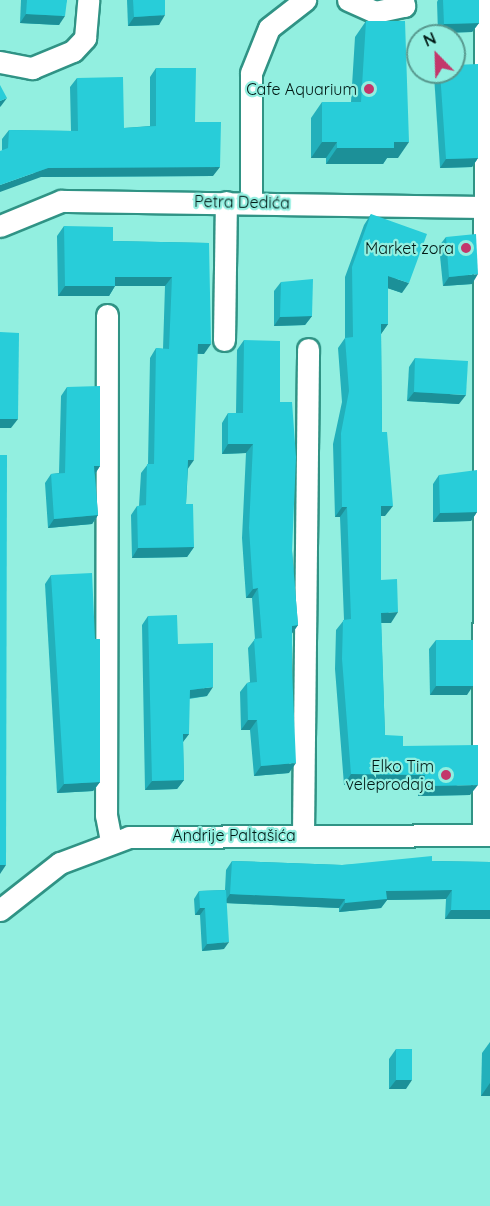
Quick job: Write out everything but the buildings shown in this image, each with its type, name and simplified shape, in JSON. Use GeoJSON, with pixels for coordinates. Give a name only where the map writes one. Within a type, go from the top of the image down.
{"type":"FeatureCollection","features":[{"type":"Feature","properties":{"kind":"street"},"geometry":{"type":"LineString","coordinates":[[0,62],[32,68],[73,51],[86,38],[88,0]]}},
{"type":"Feature","properties":{"kind":"street"},"geometry":{"type":"LineString","coordinates":[[251,202],[251,73],[269,28],[305,0]]}},
{"type":"Feature","properties":{"kind":"street"},"geometry":{"type":"LineString","coordinates":[[348,0],[375,12],[404,6],[404,0]]}},
{"type":"Feature","properties":{"kind":"street"},"geometry":{"type":"LineString","coordinates":[[485,0],[486,835]]}},
{"type":"Feature","properties":{"kind":"street","name":"Petra Dedića"},"geometry":{"type":"LineString","coordinates":[[0,226],[61,201],[487,207]]}},
{"type":"Feature","properties":{"kind":"street"},"geometry":{"type":"LineString","coordinates":[[224,340],[226,202]]}},
{"type":"Feature","properties":{"kind":"street"},"geometry":{"type":"LineString","coordinates":[[107,315],[106,815],[111,842]]}},
{"type":"Feature","properties":{"kind":"street"},"geometry":{"type":"LineString","coordinates":[[303,834],[308,350]]}},
{"type":"Feature","properties":{"kind":"street","name":"Andrije Paltašića"},"geometry":{"type":"LineString","coordinates":[[0,910],[60,863],[111,842],[163,835],[486,835]]}},
{"type":"Feature","properties":{"kind":"place","name":"Cafe Aquarium"},"geometry":{"type":"Point","coordinates":[369,89]}},
{"type":"Feature","properties":{"kind":"place","name":"Market zora"},"geometry":{"type":"Point","coordinates":[466,248]}},
{"type":"Feature","properties":{"kind":"place","name":"Elko Tim veleprodaja"},"geometry":{"type":"Point","coordinates":[446,775]}}]}
